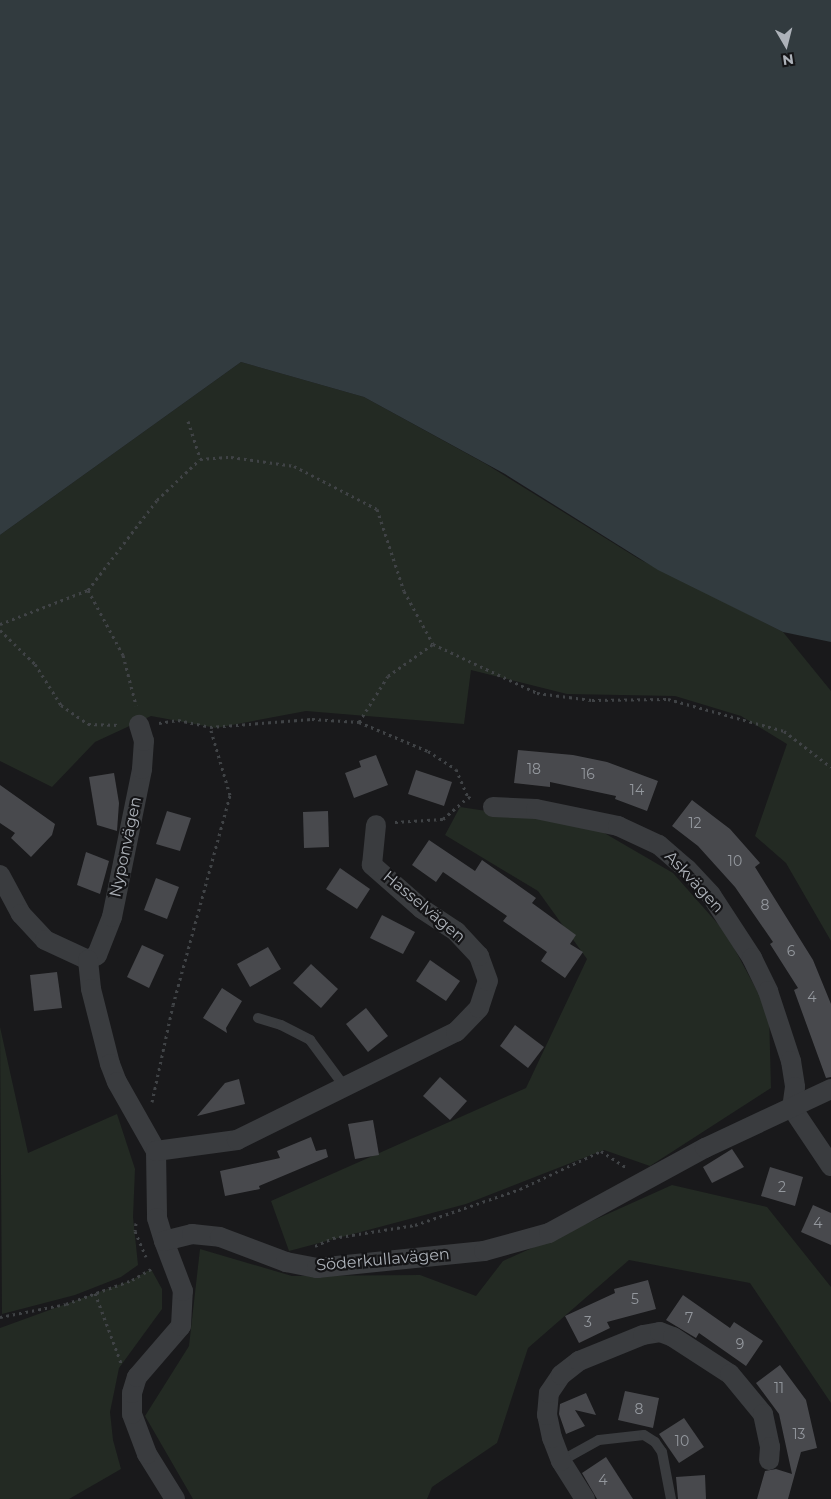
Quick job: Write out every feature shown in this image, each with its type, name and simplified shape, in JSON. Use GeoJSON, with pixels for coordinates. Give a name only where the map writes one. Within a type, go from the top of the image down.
{"type":"FeatureCollection","features":[{"type":"Feature","properties":{"kind":"street","name":"Nyponvägen"},"geometry":{"type":"LineString","coordinates":[[88,960],[97,955],[104,945],[112,917],[142,769],[144,741],[139,725]]}},
{"type":"Feature","properties":{"kind":"street","name":"Askvägen"},"geometry":{"type":"LineString","coordinates":[[493,807],[536,809],[618,826],[659,846],[687,869],[731,923],[768,991],[791,1061],[796,1087],[792,1108]]}},
{"type":"Feature","properties":{"kind":"street","name":"Hasselvägen"},"geometry":{"type":"LineString","coordinates":[[156,1151],[237,1140],[456,1032],[479,1008],[488,981],[479,956],[457,932],[422,908],[372,864],[376,825]]}},
{"type":"Feature","properties":{"kind":"street"},"geometry":{"type":"LineString","coordinates":[[0,875],[21,914],[45,940],[88,960],[91,989],[110,1064],[136,1117],[156,1151],[157,1218],[183,1291],[181,1326],[136,1377],[132,1393],[132,1414],[147,1454],[175,1499]]}},
{"type":"Feature","properties":{"kind":"street","name":"Söderkullavägen"},"geometry":{"type":"LineString","coordinates":[[164,1240],[192,1234],[220,1237],[286,1262],[316,1268],[484,1251],[549,1233],[713,1144],[831,1089]]}},
{"type":"Feature","properties":{"kind":"street"},"geometry":{"type":"LineString","coordinates":[[792,1108],[831,1166]]}},
{"type":"Feature","properties":{"kind":"street"},"geometry":{"type":"LineString","coordinates":[[585,1499],[561,1462],[547,1415],[549,1393],[560,1374],[579,1361],[612,1347],[660,1332],[673,1337],[730,1374],[763,1414],[770,1447],[769,1460]]}},
{"type":"Feature","properties":{"kind":"lane"},"geometry":{"type":"LineString","coordinates":[[258,1018],[281,1025],[310,1040],[344,1086]]}},
{"type":"Feature","properties":{"kind":"lane"},"geometry":{"type":"LineString","coordinates":[[561,1462],[599,1440],[644,1436],[656,1442],[662,1452],[671,1499]]}},
{"type":"Feature","properties":{"kind":"path"},"geometry":{"type":"LineString","coordinates":[[188,421],[200,459]]}},
{"type":"Feature","properties":{"kind":"path"},"geometry":{"type":"LineString","coordinates":[[0,624],[88,590],[157,500],[200,459],[231,457],[294,466],[377,509],[404,591],[433,644],[537,694],[592,700],[668,699],[784,731],[831,767]]}},
{"type":"Feature","properties":{"kind":"path"},"geometry":{"type":"LineString","coordinates":[[88,590],[123,655],[139,725]]}},
{"type":"Feature","properties":{"kind":"path"},"geometry":{"type":"LineString","coordinates":[[0,630],[35,664],[61,705],[88,724],[139,725],[178,720],[210,727],[312,719],[359,722],[428,751],[456,769],[468,797],[493,807]]}},
{"type":"Feature","properties":{"kind":"path"},"geometry":{"type":"LineString","coordinates":[[359,722],[388,676],[433,644]]}},
{"type":"Feature","properties":{"kind":"path"},"geometry":{"type":"LineString","coordinates":[[136,1117],[151,1109],[173,1005],[230,795],[210,727]]}},
{"type":"Feature","properties":{"kind":"path"},"geometry":{"type":"LineString","coordinates":[[376,825],[443,819],[468,797]]}},
{"type":"Feature","properties":{"kind":"path"},"geometry":{"type":"LineString","coordinates":[[307,1250],[333,1238],[415,1225],[520,1189],[601,1151],[646,1180]]}},
{"type":"Feature","properties":{"kind":"path"},"geometry":{"type":"LineString","coordinates":[[136,1221],[135,1231],[151,1269],[156,1274]]}},
{"type":"Feature","properties":{"kind":"path"},"geometry":{"type":"LineString","coordinates":[[0,1317],[66,1304],[95,1294],[151,1269]]}},
{"type":"Feature","properties":{"kind":"path"},"geometry":{"type":"LineString","coordinates":[[95,1294],[121,1368],[125,1360]]}},
{"type":"Feature","properties":{"kind":"shaded area"},"geometry":{"type":"Polygon","coordinates":[[[0,0],[831,0],[831,642],[783,632],[658,570],[505,474],[364,397],[241,362],[0,535],[0,0]]]}},
{"type":"Feature","properties":{"kind":"shaded area"},"geometry":{"type":"Polygon","coordinates":[[[241,362],[364,397],[486,464],[639,559],[783,632],[831,691],[831,941],[786,863],[755,836],[787,744],[741,716],[675,696],[567,694],[471,670],[464,724],[306,711],[216,728],[151,716],[95,742],[52,787],[0,761],[0,535],[241,362]]]}},
{"type":"Feature","properties":{"kind":"shaded area"},"geometry":{"type":"Polygon","coordinates":[[[460,807],[594,827],[673,873],[726,933],[769,1013],[771,1088],[650,1166],[604,1150],[466,1204],[289,1251],[271,1201],[526,1088],[587,959],[538,891],[445,835],[460,807]]]}},
{"type":"Feature","properties":{"kind":"shaded area"},"geometry":{"type":"Polygon","coordinates":[[[0,1027],[28,1153],[117,1114],[135,1169],[133,1217],[138,1265],[121,1277],[75,1295],[2,1314],[0,1027]]]}},
{"type":"Feature","properties":{"kind":"shaded area"},"geometry":{"type":"Polygon","coordinates":[[[672,1185],[767,1207],[831,1287],[831,1403],[750,1283],[629,1260],[528,1348],[497,1443],[432,1487],[427,1499],[193,1499],[145,1416],[189,1346],[200,1249],[292,1276],[420,1275],[476,1296],[503,1261],[672,1185]]]}},
{"type":"Feature","properties":{"kind":"shaded area"},"geometry":{"type":"Polygon","coordinates":[[[151,1269],[162,1289],[162,1309],[119,1368],[110,1412],[113,1440],[121,1469],[69,1499],[0,1499],[0,1328],[132,1280],[151,1269]]]}},
{"type":"Feature","properties":{"kind":"building"},"geometry":{"type":"Polygon","coordinates":[[[518,750],[573,755],[607,762],[658,781],[647,811],[615,799],[616,796],[550,782],[550,787],[514,783],[518,750]]]}},
{"type":"Feature","properties":{"kind":"building"},"geometry":{"type":"Polygon","coordinates":[[[376,755],[388,785],[354,798],[345,773],[361,767],[359,761],[376,755]]]}},
{"type":"Feature","properties":{"kind":"building"},"geometry":{"type":"Polygon","coordinates":[[[416,770],[452,782],[444,806],[408,794],[416,770]]]}},
{"type":"Feature","properties":{"kind":"building"},"geometry":{"type":"Polygon","coordinates":[[[114,773],[119,803],[117,831],[97,825],[89,777],[114,773]]]}},
{"type":"Feature","properties":{"kind":"building"},"geometry":{"type":"Polygon","coordinates":[[[0,785],[55,824],[52,835],[31,857],[11,838],[15,833],[0,823],[0,785]]]}},
{"type":"Feature","properties":{"kind":"building"},"geometry":{"type":"Polygon","coordinates":[[[692,800],[730,829],[760,863],[755,867],[813,960],[831,1004],[831,1077],[826,1078],[794,990],[798,988],[770,944],[773,942],[735,887],[698,846],[672,826],[692,800]]]}},
{"type":"Feature","properties":{"kind":"building"},"geometry":{"type":"Polygon","coordinates":[[[167,811],[191,818],[180,851],[156,844],[167,811]]]}},
{"type":"Feature","properties":{"kind":"building"},"geometry":{"type":"Polygon","coordinates":[[[328,811],[329,847],[304,848],[303,812],[328,811]]]}},
{"type":"Feature","properties":{"kind":"building"},"geometry":{"type":"Polygon","coordinates":[[[429,840],[475,871],[482,860],[536,898],[532,903],[576,935],[570,944],[583,952],[565,978],[541,961],[547,952],[503,921],[507,916],[443,872],[436,882],[412,865],[429,840]]]}},
{"type":"Feature","properties":{"kind":"building"},"geometry":{"type":"Polygon","coordinates":[[[86,852],[109,861],[100,894],[77,885],[86,852]]]}},
{"type":"Feature","properties":{"kind":"building"},"geometry":{"type":"Polygon","coordinates":[[[340,868],[370,889],[357,909],[326,889],[340,868]]]}},
{"type":"Feature","properties":{"kind":"building"},"geometry":{"type":"Polygon","coordinates":[[[156,878],[179,887],[167,919],[144,910],[156,878]]]}},
{"type":"Feature","properties":{"kind":"building"},"geometry":{"type":"Polygon","coordinates":[[[382,915],[415,932],[403,954],[370,938],[382,915]]]}},
{"type":"Feature","properties":{"kind":"building"},"geometry":{"type":"Polygon","coordinates":[[[142,945],[164,955],[149,988],[127,977],[142,945]]]}},
{"type":"Feature","properties":{"kind":"building"},"geometry":{"type":"Polygon","coordinates":[[[268,947],[281,969],[250,987],[237,964],[268,947]]]}},
{"type":"Feature","properties":{"kind":"building"},"geometry":{"type":"Polygon","coordinates":[[[430,960],[460,981],[446,1001],[416,981],[430,960]]]}},
{"type":"Feature","properties":{"kind":"building"},"geometry":{"type":"Polygon","coordinates":[[[311,964],[338,989],[321,1008],[293,983],[311,964]]]}},
{"type":"Feature","properties":{"kind":"building"},"geometry":{"type":"Polygon","coordinates":[[[57,972],[62,1008],[34,1011],[30,975],[57,972]]]}},
{"type":"Feature","properties":{"kind":"building"},"geometry":{"type":"Polygon","coordinates":[[[222,988],[242,1001],[226,1028],[227,1033],[203,1018],[222,988]]]}},
{"type":"Feature","properties":{"kind":"building"},"geometry":{"type":"Polygon","coordinates":[[[366,1008],[388,1036],[368,1052],[346,1024],[366,1008]]]}},
{"type":"Feature","properties":{"kind":"building"},"geometry":{"type":"Polygon","coordinates":[[[515,1025],[544,1047],[528,1068],[500,1046],[515,1025]]]}},
{"type":"Feature","properties":{"kind":"building"},"geometry":{"type":"Polygon","coordinates":[[[440,1077],[467,1101],[450,1120],[423,1096],[440,1077]]]}},
{"type":"Feature","properties":{"kind":"building"},"geometry":{"type":"Polygon","coordinates":[[[239,1079],[245,1104],[197,1116],[225,1083],[239,1079]]]}},
{"type":"Feature","properties":{"kind":"building"},"geometry":{"type":"Polygon","coordinates":[[[373,1120],[379,1155],[355,1159],[348,1124],[373,1120]]]}},
{"type":"Feature","properties":{"kind":"building"},"geometry":{"type":"Polygon","coordinates":[[[311,1137],[316,1151],[326,1149],[328,1157],[259,1186],[260,1189],[225,1196],[220,1171],[280,1158],[277,1151],[311,1137]]]}},
{"type":"Feature","properties":{"kind":"building"},"geometry":{"type":"Polygon","coordinates":[[[732,1149],[744,1167],[712,1183],[703,1167],[732,1149]]]}},
{"type":"Feature","properties":{"kind":"building"},"geometry":{"type":"Polygon","coordinates":[[[770,1167],[803,1177],[795,1206],[761,1196],[770,1167]]]}},
{"type":"Feature","properties":{"kind":"building"},"geometry":{"type":"Polygon","coordinates":[[[813,1205],[831,1213],[831,1245],[801,1232],[813,1205]]]}},
{"type":"Feature","properties":{"kind":"building"},"geometry":{"type":"Polygon","coordinates":[[[648,1280],[656,1309],[607,1322],[610,1328],[579,1343],[565,1316],[615,1293],[614,1289],[648,1280]]]}},
{"type":"Feature","properties":{"kind":"building"},"geometry":{"type":"Polygon","coordinates":[[[683,1295],[730,1328],[734,1322],[763,1341],[746,1366],[699,1333],[696,1338],[666,1320],[683,1295]]]}},
{"type":"Feature","properties":{"kind":"building"},"geometry":{"type":"Polygon","coordinates":[[[780,1365],[806,1400],[817,1448],[801,1452],[788,1499],[757,1499],[765,1471],[776,1469],[792,1474],[779,1414],[756,1383],[780,1365]]]}},
{"type":"Feature","properties":{"kind":"building"},"geometry":{"type":"Polygon","coordinates":[[[625,1391],[659,1398],[653,1428],[618,1420],[625,1391]]]}},
{"type":"Feature","properties":{"kind":"building"},"geometry":{"type":"Polygon","coordinates":[[[586,1393],[596,1415],[575,1410],[585,1426],[566,1434],[559,1414],[560,1404],[586,1393]]]}},
{"type":"Feature","properties":{"kind":"building"},"geometry":{"type":"Polygon","coordinates":[[[684,1418],[704,1447],[679,1463],[659,1434],[684,1418]]]}},
{"type":"Feature","properties":{"kind":"building"},"geometry":{"type":"Polygon","coordinates":[[[606,1457],[633,1499],[597,1499],[582,1473],[606,1457]]]}},
{"type":"Feature","properties":{"kind":"building"},"geometry":{"type":"Polygon","coordinates":[[[705,1475],[706,1499],[678,1499],[676,1477],[705,1475]]]}}]}
